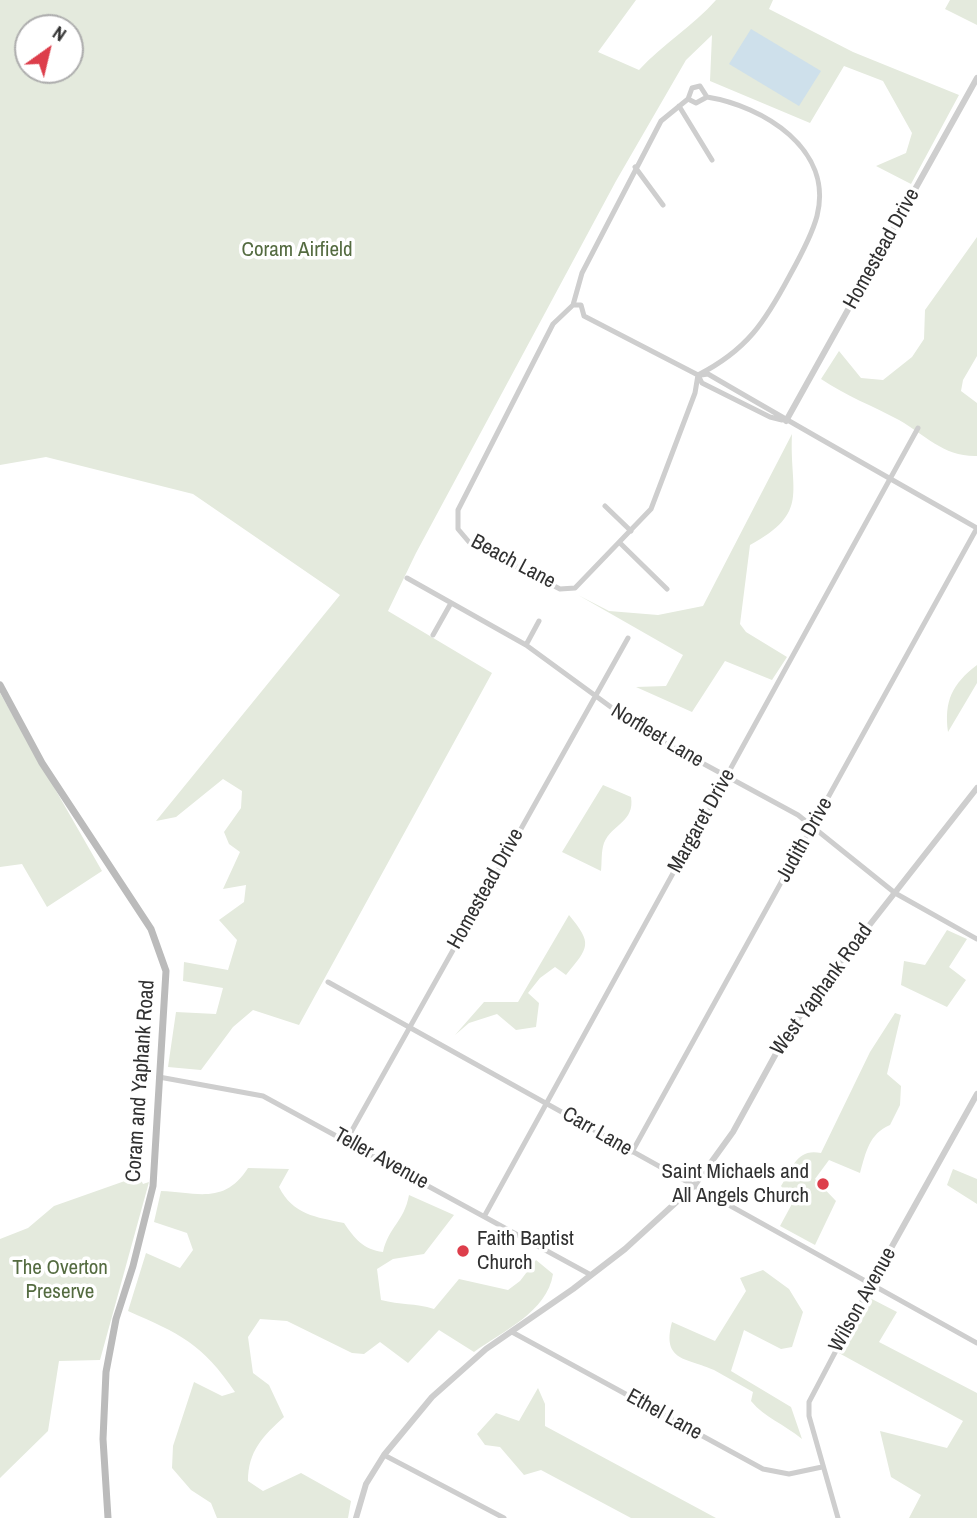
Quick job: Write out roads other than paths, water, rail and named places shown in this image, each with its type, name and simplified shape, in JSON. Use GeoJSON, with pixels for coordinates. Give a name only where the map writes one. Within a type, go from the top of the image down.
{"type":"FeatureCollection","features":[{"type":"Feature","properties":{"kind":"main road","name":"Coram and Yaphank Road"},"geometry":{"type":"LineString","coordinates":[[0,685],[37,755],[144,916],[160,948],[166,971],[153,1186],[133,1266],[116,1319],[106,1372],[103,1439],[108,1518]]}},
{"type":"Feature","properties":{"kind":"street","name":"Homestead Drive"},"geometry":{"type":"LineString","coordinates":[[786,421],[977,78]]}},
{"type":"Feature","properties":{"kind":"street"},"geometry":{"type":"LineString","coordinates":[[698,375],[724,362],[753,337],[769,314],[817,215],[818,184],[807,151],[782,127],[730,101],[707,97],[696,103],[688,99],[692,88],[696,86],[704,89],[707,97]]}},
{"type":"Feature","properties":{"kind":"street","name":"Beach Lane"},"geometry":{"type":"LineString","coordinates":[[688,99],[661,121],[635,167],[582,273],[573,305],[553,324],[458,510],[458,528],[469,542],[561,589],[575,587],[651,509],[695,393],[698,375]]}},
{"type":"Feature","properties":{"kind":"street"},"geometry":{"type":"LineString","coordinates":[[679,106],[712,160]]}},
{"type":"Feature","properties":{"kind":"street"},"geometry":{"type":"LineString","coordinates":[[635,167],[663,205]]}},
{"type":"Feature","properties":{"kind":"street"},"geometry":{"type":"LineString","coordinates":[[573,305],[581,305],[584,316],[698,375],[708,374],[977,528]]}},
{"type":"Feature","properties":{"kind":"street","name":"Margaret Drive"},"geometry":{"type":"LineString","coordinates":[[485,1215],[918,428]]}},
{"type":"Feature","properties":{"kind":"street"},"geometry":{"type":"LineString","coordinates":[[605,506],[631,531]]}},
{"type":"Feature","properties":{"kind":"street","name":"Judith Drive"},"geometry":{"type":"LineString","coordinates":[[632,1152],[977,528]]}},
{"type":"Feature","properties":{"kind":"street"},"geometry":{"type":"LineString","coordinates":[[620,543],[667,589]]}},
{"type":"Feature","properties":{"kind":"street","name":"Norfleet Lane"},"geometry":{"type":"LineString","coordinates":[[407,578],[526,645],[593,697],[645,732],[798,815],[895,893],[977,939]]}},
{"type":"Feature","properties":{"kind":"street"},"geometry":{"type":"LineString","coordinates":[[433,635],[451,603]]}},
{"type":"Feature","properties":{"kind":"street"},"geometry":{"type":"LineString","coordinates":[[526,645],[539,621]]}},
{"type":"Feature","properties":{"kind":"street","name":"Homestead Drive"},"geometry":{"type":"LineString","coordinates":[[346,1141],[628,638]]}},
{"type":"Feature","properties":{"kind":"street","name":"West Yaphank Road"},"geometry":{"type":"LineString","coordinates":[[356,1518],[366,1484],[384,1455],[432,1397],[466,1364],[591,1275],[669,1211],[694,1186],[733,1132],[784,1039],[977,788]]}},
{"type":"Feature","properties":{"kind":"street","name":"Carr Lane"},"geometry":{"type":"LineString","coordinates":[[328,982],[977,1343]]}},
{"type":"Feature","properties":{"kind":"street","name":"Teller Avenue"},"geometry":{"type":"LineString","coordinates":[[159,1077],[263,1096],[591,1275]]}},
{"type":"Feature","properties":{"kind":"street","name":"Wilson Avenue"},"geometry":{"type":"LineString","coordinates":[[838,1518],[822,1467],[808,1402],[977,1094]]}},
{"type":"Feature","properties":{"kind":"street","name":"Ethel Lane"},"geometry":{"type":"LineString","coordinates":[[512,1332],[763,1469],[789,1474],[822,1467]]}},
{"type":"Feature","properties":{"kind":"street"},"geometry":{"type":"LineString","coordinates":[[384,1455],[504,1518]]}},
{"type":"Feature","properties":{"kind":"water"},"geometry":{"type":"Polygon","coordinates":[[[751,29],[821,71],[799,106],[729,64],[751,29]]]}},
{"type":"Feature","properties":{"kind":"place","name":"Saint Michaels and All Angels Church"},"geometry":{"type":"Point","coordinates":[823,1184]}},
{"type":"Feature","properties":{"kind":"place","name":"Faith Baptist Church"},"geometry":{"type":"Point","coordinates":[463,1251]}},
{"type":"Feature","properties":{"kind":"park label","name":"Coram Airfield"},"geometry":{"type":"Point","coordinates":[297,250]}},
{"type":"Feature","properties":{"kind":"park label","name":"The Overton Preserve"},"geometry":{"type":"Point","coordinates":[60,1280]}}]}
